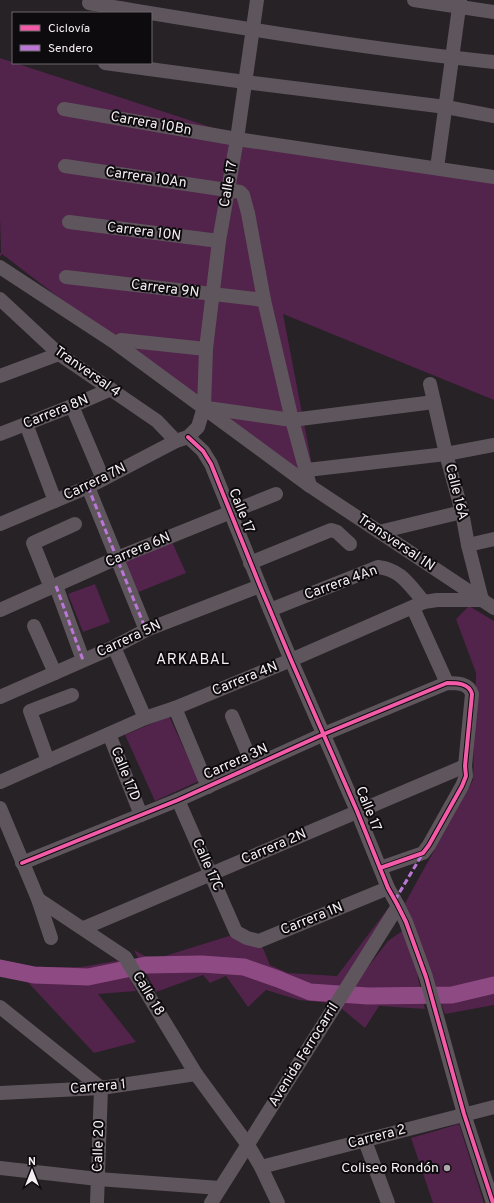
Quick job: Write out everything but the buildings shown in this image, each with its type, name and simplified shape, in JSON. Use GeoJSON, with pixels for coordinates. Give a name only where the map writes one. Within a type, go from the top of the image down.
{"type":"FeatureCollection","features":[{"type":"Feature","properties":{"kind":"street","name":"Calle 17"},"geometry":{"type":"LineString","coordinates":[[257,0],[212,295],[206,349],[204,407],[198,427],[182,439],[203,451],[211,464],[250,563],[358,811],[388,888],[406,922],[426,977],[464,1114],[493,1203]]}},
{"type":"Feature","properties":{"kind":"street"},"geometry":{"type":"LineString","coordinates":[[414,0],[460,3],[494,12]]}},
{"type":"Feature","properties":{"kind":"street"},"geometry":{"type":"LineString","coordinates":[[90,2],[148,12]]}},
{"type":"Feature","properties":{"kind":"street"},"geometry":{"type":"LineString","coordinates":[[437,168],[460,3]]}},
{"type":"Feature","properties":{"kind":"street"},"geometry":{"type":"LineString","coordinates":[[152,13],[253,30],[452,58],[494,62]]}},
{"type":"Feature","properties":{"kind":"street"},"geometry":{"type":"LineString","coordinates":[[112,64],[446,108],[494,116]]}},
{"type":"Feature","properties":{"kind":"street","name":"Carrera 10Bn"},"geometry":{"type":"LineString","coordinates":[[64,109],[237,139],[494,177]]}},
{"type":"Feature","properties":{"kind":"street","name":"Carrera 10An"},"geometry":{"type":"LineString","coordinates":[[65,166],[240,192],[243,195],[248,213],[264,300]]}},
{"type":"Feature","properties":{"kind":"street","name":"Carrera 10N"},"geometry":{"type":"LineString","coordinates":[[69,222],[219,242]]}},
{"type":"Feature","properties":{"kind":"street"},"geometry":{"type":"LineString","coordinates":[[0,267],[117,344],[204,407],[292,420],[434,402]]}},
{"type":"Feature","properties":{"kind":"street","name":"Carrera 9N"},"geometry":{"type":"LineString","coordinates":[[66,277],[264,300]]}},
{"type":"Feature","properties":{"kind":"street","name":"Tranversal 4"},"geometry":{"type":"LineString","coordinates":[[0,299],[59,354],[182,439]]}},
{"type":"Feature","properties":{"kind":"street"},"geometry":{"type":"LineString","coordinates":[[264,300],[292,420],[307,470],[310,486]]}},
{"type":"Feature","properties":{"kind":"street"},"geometry":{"type":"LineString","coordinates":[[117,344],[121,340],[206,349]]}},
{"type":"Feature","properties":{"kind":"street"},"geometry":{"type":"LineString","coordinates":[[0,376],[59,354]]}},
{"type":"Feature","properties":{"kind":"street","name":"Calle 16A"},"geometry":{"type":"LineString","coordinates":[[430,384],[446,454],[462,512],[468,545],[488,599]]}},
{"type":"Feature","properties":{"kind":"street","name":"Carrera 8N"},"geometry":{"type":"LineString","coordinates":[[0,434],[111,389]]}},
{"type":"Feature","properties":{"kind":"street"},"geometry":{"type":"LineString","coordinates":[[72,406],[103,479]]}},
{"type":"Feature","properties":{"kind":"street","name":"Transversal 1N"},"geometry":{"type":"LineString","coordinates":[[204,407],[310,486],[379,532],[488,599]]}},
{"type":"Feature","properties":{"kind":"street"},"geometry":{"type":"LineString","coordinates":[[26,424],[55,501]]}},
{"type":"Feature","properties":{"kind":"street","name":"Carrera 7N"},"geometry":{"type":"LineString","coordinates":[[0,524],[88,487],[182,439]]}},
{"type":"Feature","properties":{"kind":"street"},"geometry":{"type":"LineString","coordinates":[[307,470],[446,454],[494,445]]}},
{"type":"Feature","properties":{"kind":"street"},"geometry":{"type":"LineString","coordinates":[[88,487],[146,630]]}},
{"type":"Feature","properties":{"kind":"street","name":"Carrera 6N"},"geometry":{"type":"LineString","coordinates":[[0,610],[117,558],[276,494]]}},
{"type":"Feature","properties":{"kind":"street"},"geometry":{"type":"LineString","coordinates":[[379,532],[462,512]]}},
{"type":"Feature","properties":{"kind":"street"},"geometry":{"type":"LineString","coordinates":[[75,524],[32,543],[53,587],[83,660]]}},
{"type":"Feature","properties":{"kind":"street"},"geometry":{"type":"LineString","coordinates":[[250,563],[331,530],[336,532],[350,544]]}},
{"type":"Feature","properties":{"kind":"street"},"geometry":{"type":"LineString","coordinates":[[468,545],[494,539]]}},
{"type":"Feature","properties":{"kind":"street","name":"Carrera 4An"},"geometry":{"type":"LineString","coordinates":[[270,610],[378,567],[389,568],[401,576],[419,605],[453,683],[467,686],[471,690],[472,694],[465,766]]}},
{"type":"Feature","properties":{"kind":"street","name":"Carrera 5N"},"geometry":{"type":"LineString","coordinates":[[0,696],[114,647],[146,630],[260,586]]}},
{"type":"Feature","properties":{"kind":"street"},"geometry":{"type":"LineString","coordinates":[[488,599],[494,608]]}},
{"type":"Feature","properties":{"kind":"street","name":"Carrera 4N"},"geometry":{"type":"LineString","coordinates":[[0,782],[145,718],[175,708],[419,605],[437,600],[488,599]]}},
{"type":"Feature","properties":{"kind":"street"},"geometry":{"type":"LineString","coordinates":[[34,626],[55,673]]}},
{"type":"Feature","properties":{"kind":"street"},"geometry":{"type":"LineString","coordinates":[[114,647],[145,718]]}},
{"type":"Feature","properties":{"kind":"street","name":"Carrera 3N"},"geometry":{"type":"LineString","coordinates":[[22,863],[178,800],[324,734],[453,683]]}},
{"type":"Feature","properties":{"kind":"street"},"geometry":{"type":"LineString","coordinates":[[48,761],[30,711],[72,695]]}},
{"type":"Feature","properties":{"kind":"street"},"geometry":{"type":"LineString","coordinates":[[175,708],[208,787]]}},
{"type":"Feature","properties":{"kind":"street"},"geometry":{"type":"LineString","coordinates":[[232,716],[254,766]]}},
{"type":"Feature","properties":{"kind":"street","name":"Calle 17D"},"geometry":{"type":"LineString","coordinates":[[109,734],[141,815]]}},
{"type":"Feature","properties":{"kind":"street"},"geometry":{"type":"LineString","coordinates":[[380,868],[423,853],[462,786],[466,776],[465,766]]}},
{"type":"Feature","properties":{"kind":"street","name":"Carrera 2N"},"geometry":{"type":"LineString","coordinates":[[84,928],[465,766]]}},
{"type":"Feature","properties":{"kind":"street","name":"Calle 17C"},"geometry":{"type":"LineString","coordinates":[[178,800],[236,932]]}},
{"type":"Feature","properties":{"kind":"street"},"geometry":{"type":"LineString","coordinates":[[0,808],[38,899],[50,938]]}},
{"type":"Feature","properties":{"kind":"street","name":"Carrera 1N"},"geometry":{"type":"LineString","coordinates":[[236,932],[247,938],[259,940],[388,888]]}},
{"type":"Feature","properties":{"kind":"street","name":"Calle 18"},"geometry":{"type":"LineString","coordinates":[[38,899],[84,928],[125,957],[196,1074],[248,1145],[261,1167],[278,1203]]}},
{"type":"Feature","properties":{"kind":"street","name":"Avenida Ferrocarril"},"geometry":{"type":"LineString","coordinates":[[211,1203],[398,906]]}},
{"type":"Feature","properties":{"kind":"street"},"geometry":{"type":"LineString","coordinates":[[0,1007],[101,1088]]}},
{"type":"Feature","properties":{"kind":"street","name":"Carrera 1"},"geometry":{"type":"LineString","coordinates":[[0,1094],[101,1088],[196,1074]]}},
{"type":"Feature","properties":{"kind":"street","name":"Calle 20"},"geometry":{"type":"LineString","coordinates":[[97,1203],[101,1088]]}},
{"type":"Feature","properties":{"kind":"street","name":"Carrera 2"},"geometry":{"type":"LineString","coordinates":[[261,1167],[494,1107]]}},
{"type":"Feature","properties":{"kind":"street"},"geometry":{"type":"LineString","coordinates":[[365,1140],[388,1203]]}},
{"type":"Feature","properties":{"kind":"street"},"geometry":{"type":"LineString","coordinates":[[0,1168],[98,1179],[220,1188]]}},
{"type":"Feature","properties":{"kind":"shaded area"},"geometry":{"type":"Polygon","coordinates":[[[0,58],[12,62],[12,64],[18,64],[247,139],[494,175],[494,400],[283,314],[318,496],[2,254],[0,257],[0,58]]]}},
{"type":"Feature","properties":{"kind":"shaded area"},"geometry":{"type":"Polygon","coordinates":[[[172,542],[186,573],[136,593],[123,562],[172,542]]]}},
{"type":"Feature","properties":{"kind":"shaded area"},"geometry":{"type":"Polygon","coordinates":[[[95,584],[110,622],[83,632],[68,594],[95,584]]]}},
{"type":"Feature","properties":{"kind":"shaded area"},"geometry":{"type":"Polygon","coordinates":[[[469,606],[494,621],[494,1005],[445,1014],[404,905],[473,780],[476,673],[456,619],[469,606]]]}},
{"type":"Feature","properties":{"kind":"shaded area"},"geometry":{"type":"Polygon","coordinates":[[[169,716],[199,781],[155,801],[125,735],[169,716]]]}},
{"type":"Feature","properties":{"kind":"shaded area"},"geometry":{"type":"Polygon","coordinates":[[[389,907],[391,912],[330,1003],[299,1000],[266,990],[248,1007],[226,976],[210,983],[203,975],[156,992],[134,950],[152,960],[229,936],[262,946],[270,965],[288,973],[337,976],[389,907]]]}},
{"type":"Feature","properties":{"kind":"shaded area"},"geometry":{"type":"Polygon","coordinates":[[[405,929],[425,1009],[379,1006],[365,1028],[341,1008],[350,990],[388,941],[405,929]]]}},
{"type":"Feature","properties":{"kind":"shaded area"},"geometry":{"type":"Polygon","coordinates":[[[0,960],[38,967],[81,967],[121,960],[136,991],[98,994],[136,1042],[94,1053],[23,977],[0,972],[0,960]]]}},
{"type":"Feature","properties":{"kind":"shaded area","name":"Coliseo Rondón"},"geometry":{"type":"Polygon","coordinates":[[[459,1124],[484,1203],[433,1203],[411,1138],[459,1124]]]}},
{"type":"Feature","properties":{"kind":"waterway"},"geometry":{"type":"LineString","coordinates":[[0,968],[34,975],[88,977],[146,965],[202,964],[244,967],[310,992],[368,996],[452,995],[494,985]]}},
{"type":"Feature","properties":{"kind":"marked path"},"geometry":{"type":"LineString","coordinates":[[88,487],[146,630]]}},
{"type":"Feature","properties":{"kind":"marked path"},"geometry":{"type":"LineString","coordinates":[[56,586],[83,660]]}},
{"type":"Feature","properties":{"kind":"marked path"},"geometry":{"type":"LineString","coordinates":[[395,900],[423,853]]}},
{"type":"Feature","properties":{"kind":"cycle path"},"geometry":{"type":"LineString","coordinates":[[188,437],[203,451],[211,464],[260,586],[357,811],[388,888],[406,922],[426,977],[464,1114],[493,1203]]}},
{"type":"Feature","properties":{"kind":"cycle path"},"geometry":{"type":"LineString","coordinates":[[22,863],[178,800],[324,734],[447,683],[465,686],[472,694],[465,766],[466,776],[462,786],[423,853],[380,868]]}},
{"type":"Feature","properties":{"kind":"place","name":"Coliseo Rondón"},"geometry":{"type":"Point","coordinates":[447,1168]}},
{"type":"Feature","properties":{"kind":"district","name":"ARKABAL"},"geometry":{"type":"Point","coordinates":[193,660]}}]}
